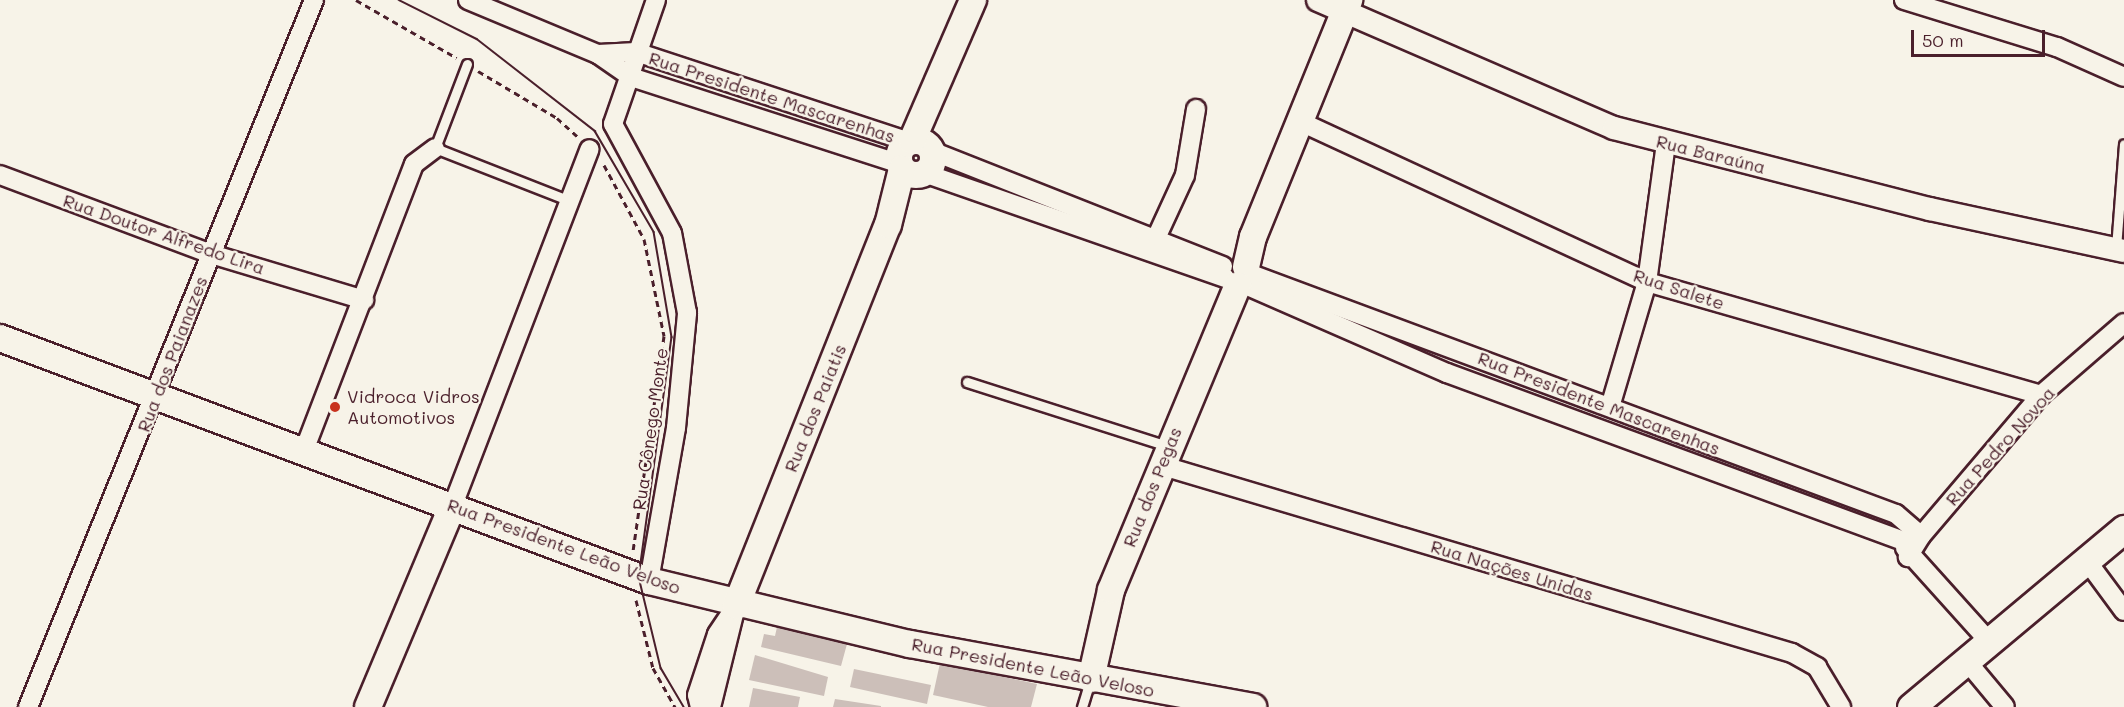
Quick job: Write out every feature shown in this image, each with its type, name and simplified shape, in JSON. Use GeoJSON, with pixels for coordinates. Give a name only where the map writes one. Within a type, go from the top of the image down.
{"type":"FeatureCollection","features":[{"type":"Feature","properties":{"kind":"main road","name":"Rua dos Paiatis"},"geometry":{"type":"LineString","coordinates":[[736,606],[916,158],[930,107],[973,0]]}},
{"type":"Feature","properties":{"kind":"main road","name":"Rua dos Pegas"},"geometry":{"type":"LineString","coordinates":[[1091,678],[1111,590],[1163,456],[1347,5]]}},
{"type":"Feature","properties":{"kind":"main road","name":"Rua Presidente Leão Veloso"},"geometry":{"type":"LineString","coordinates":[[0,338],[306,448],[639,577],[736,606],[1091,678],[1253,707]]}},
{"type":"Feature","properties":{"kind":"main road"},"geometry":{"type":"LineString","coordinates":[[368,707],[453,505]]}},
{"type":"Feature","properties":{"kind":"main road"},"geometry":{"type":"LineString","coordinates":[[1911,707],[1988,639],[2124,529]]}},
{"type":"Feature","properties":{"kind":"street","name":"Rua dos Paianazes"},"geometry":{"type":"LineString","coordinates":[[28,707],[314,0]]}},
{"type":"Feature","properties":{"kind":"street","name":"Rua Presidente Mascarenhas"},"geometry":{"type":"LineString","coordinates":[[468,0],[598,54],[630,77],[916,158],[1157,236],[1235,278],[1448,373],[1905,549],[1988,639]]}},
{"type":"Feature","properties":{"kind":"street"},"geometry":{"type":"LineString","coordinates":[[630,77],[636,52],[656,0]]}},
{"type":"Feature","properties":{"kind":"street","name":"Rua Baraúna"},"geometry":{"type":"LineString","coordinates":[[1317,0],[1347,5],[1556,107],[1666,143],[2120,250]]}},
{"type":"Feature","properties":{"kind":"street"},"geometry":{"type":"LineString","coordinates":[[1904,0],[2057,47],[2124,77]]}},
{"type":"Feature","properties":{"kind":"street","name":"Rua Presidente Mascarenhas"},"geometry":{"type":"LineString","coordinates":[[598,54],[636,52],[1235,278],[1610,407],[1896,514],[1921,536]]}},
{"type":"Feature","properties":{"kind":"street","name":"Rua Cônego Monte"},"geometry":{"type":"LineString","coordinates":[[630,77],[614,114],[616,133],[672,233],[687,313],[676,428],[639,577]]}},
{"type":"Feature","properties":{"kind":"street"},"geometry":{"type":"LineString","coordinates":[[1157,236],[1185,175],[1196,109]]}},
{"type":"Feature","properties":{"kind":"street","name":"Rua Salete"},"geometry":{"type":"LineString","coordinates":[[1301,122],[1647,282],[2041,395]]}},
{"type":"Feature","properties":{"kind":"street"},"geometry":{"type":"LineString","coordinates":[[1610,407],[1647,282],[1666,143]]}},
{"type":"Feature","properties":{"kind":"street"},"geometry":{"type":"LineString","coordinates":[[306,448],[414,164],[435,148]]}},
{"type":"Feature","properties":{"kind":"street"},"geometry":{"type":"LineString","coordinates":[[453,505],[590,149]]}},
{"type":"Feature","properties":{"kind":"street","name":"Rua Doutor Alfredo Lira"},"geometry":{"type":"LineString","coordinates":[[0,175],[211,254],[364,300]]}},
{"type":"Feature","properties":{"kind":"street","name":"Rua Pedro Novoa"},"geometry":{"type":"LineString","coordinates":[[1921,536],[2041,395],[2124,323]]}},
{"type":"Feature","properties":{"kind":"street","name":"Rua Nações Unidas"},"geometry":{"type":"LineString","coordinates":[[1163,456],[1792,653],[1817,667],[1841,707]]}},
{"type":"Feature","properties":{"kind":"street"},"geometry":{"type":"LineString","coordinates":[[1905,549],[1921,536]]}},
{"type":"Feature","properties":{"kind":"street"},"geometry":{"type":"LineString","coordinates":[[2087,561],[2124,611]]}},
{"type":"Feature","properties":{"kind":"street","name":"Rua dos Paiatis"},"geometry":{"type":"LineString","coordinates":[[698,701],[717,634],[736,606]]}},
{"type":"Feature","properties":{"kind":"street","name":"Rua dos Paiatis"},"geometry":{"type":"LineString","coordinates":[[711,707],[732,640],[736,606]]}},
{"type":"Feature","properties":{"kind":"street"},"geometry":{"type":"LineString","coordinates":[[1965,659],[2006,707]]}},
{"type":"Feature","properties":{"kind":"lane"},"geometry":{"type":"LineString","coordinates":[[467,64],[435,148],[570,201]]}},
{"type":"Feature","properties":{"kind":"lane"},"geometry":{"type":"LineString","coordinates":[[2120,250],[2124,144]]}},
{"type":"Feature","properties":{"kind":"lane"},"geometry":{"type":"LineString","coordinates":[[967,382],[1163,456]]}},
{"type":"Feature","properties":{"kind":"lane"},"geometry":{"type":"LineString","coordinates":[[1082,707],[1091,678]]}},
{"type":"Feature","properties":{"kind":"path","name":"Rua Cônego Monte"},"geometry":{"type":"LineString","coordinates":[[356,0],[557,118],[590,149],[611,175],[644,239],[664,336],[639,577],[653,668],[675,707]]}},
{"type":"Feature","properties":{"kind":"building"},"geometry":{"type":"Polygon","coordinates":[[[777,627],[847,644],[841,666],[761,647],[764,634],[775,636],[777,627]]]}},
{"type":"Feature","properties":{"kind":"building"},"geometry":{"type":"Polygon","coordinates":[[[755,655],[828,677],[824,696],[749,680],[755,655]]]}},
{"type":"Feature","properties":{"kind":"building"},"geometry":{"type":"Polygon","coordinates":[[[940,663],[1037,684],[1031,707],[988,707],[933,695],[940,663]]]}},
{"type":"Feature","properties":{"kind":"building"},"geometry":{"type":"Polygon","coordinates":[[[854,669],[931,685],[927,704],[850,687],[854,669]]]}},
{"type":"Feature","properties":{"kind":"building"},"geometry":{"type":"Polygon","coordinates":[[[753,688],[800,697],[798,707],[749,707],[753,688]]]}},
{"type":"Feature","properties":{"kind":"building"},"geometry":{"type":"Polygon","coordinates":[[[835,699],[881,706],[881,707],[833,707],[835,699]]]}},
{"type":"Feature","properties":{"kind":"tram line"},"geometry":{"type":"LineString","coordinates":[[399,0],[477,39],[595,131],[654,232],[672,337],[639,577],[661,668],[684,707]]}},
{"type":"Feature","properties":{"kind":"place","name":"Vidroca Vidros Automotivos"},"geometry":{"type":"Point","coordinates":[335,407]}}]}
